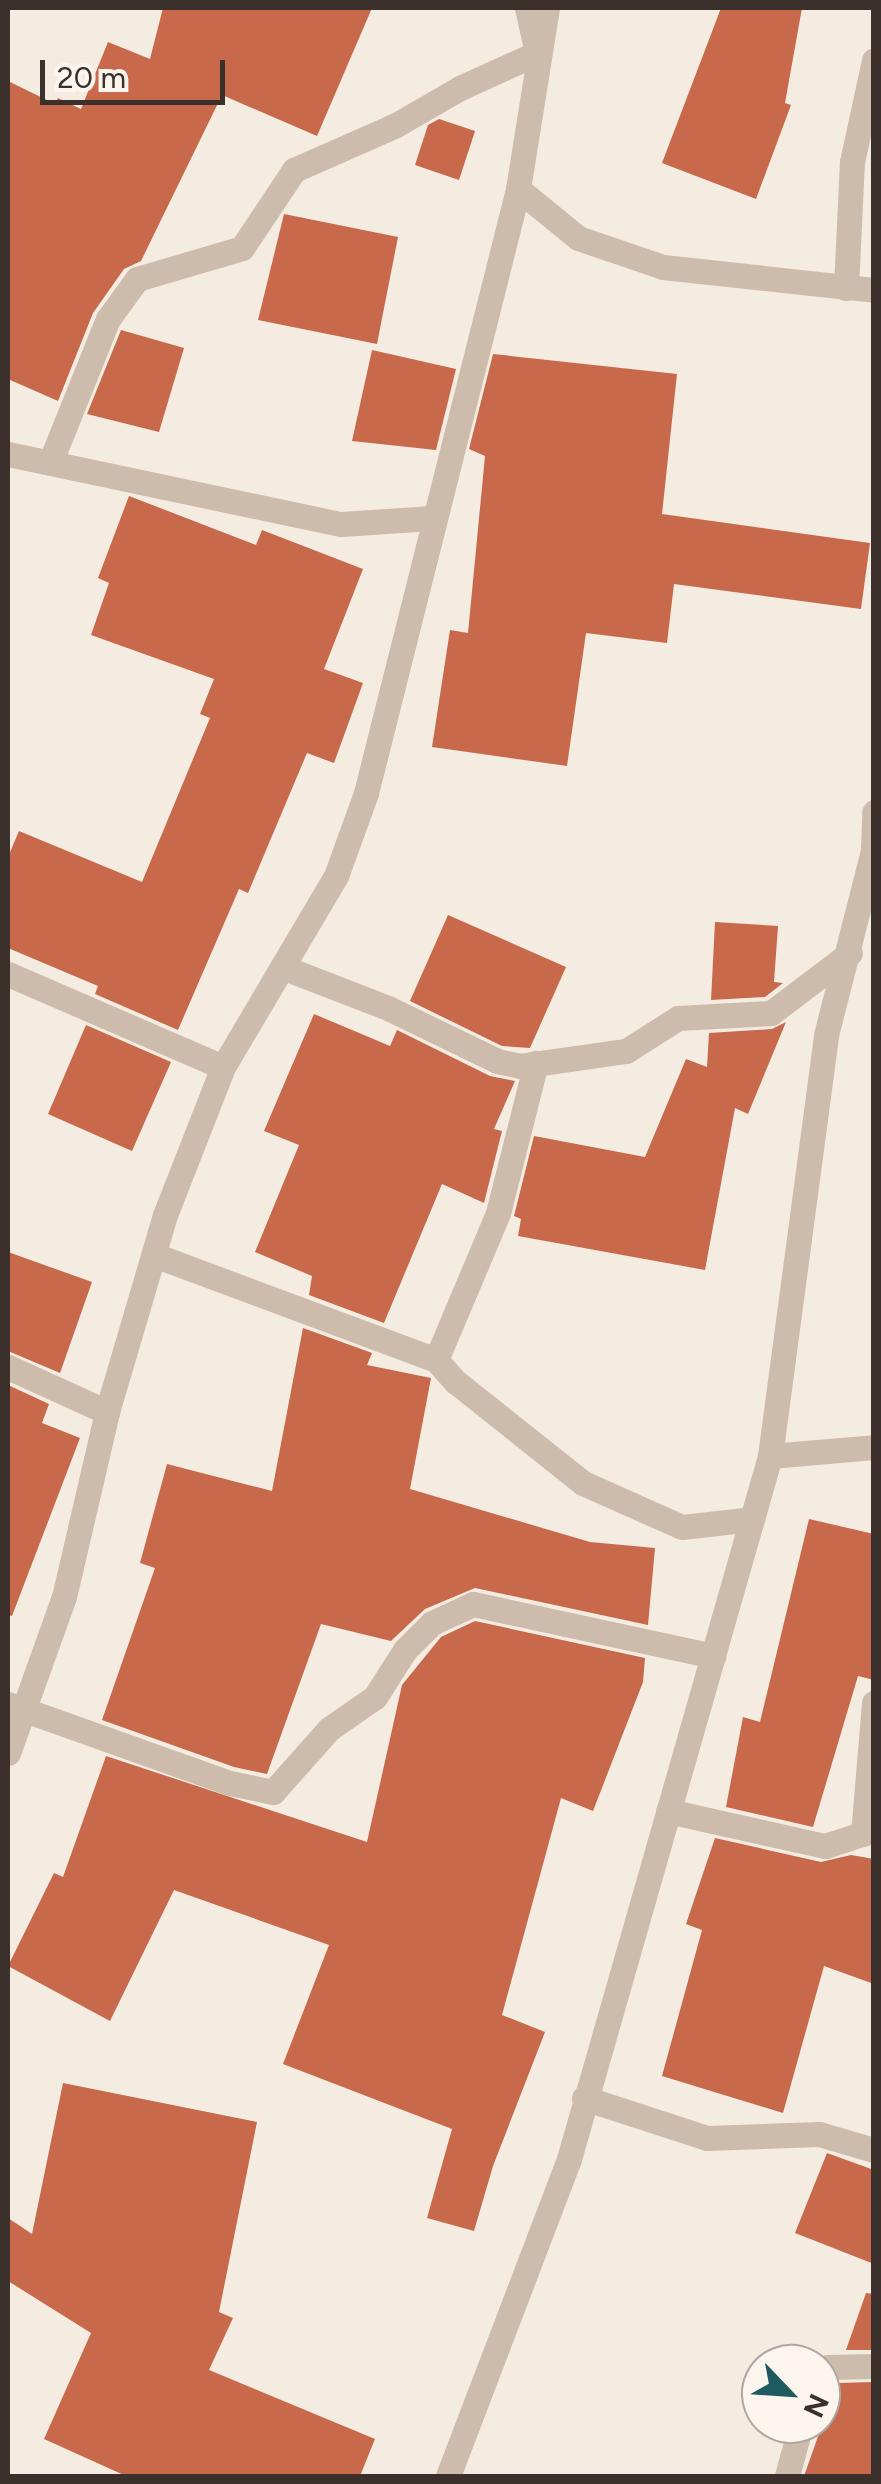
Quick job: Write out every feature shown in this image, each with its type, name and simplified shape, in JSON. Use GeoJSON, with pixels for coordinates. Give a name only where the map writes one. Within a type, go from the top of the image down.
{"type":"FeatureCollection","features":[{"type":"Feature","properties":{"kind":"street"},"geometry":{"type":"LineString","coordinates":[[527,8],[537,53]]}},
{"type":"Feature","properties":{"kind":"street"},"geometry":{"type":"LineString","coordinates":[[8,1753],[16,1707],[64,1597],[106,1412],[165,1214],[223,1067],[336,876],[366,794],[432,518],[518,188],[537,53],[548,8]]}},
{"type":"Feature","properties":{"kind":"street"},"geometry":{"type":"LineString","coordinates":[[50,463],[108,319],[137,279],[242,248],[294,170],[396,125],[460,88],[537,53]]}},
{"type":"Feature","properties":{"kind":"street"},"geometry":{"type":"LineString","coordinates":[[846,288],[852,162],[874,60]]}},
{"type":"Feature","properties":{"kind":"street"},"geometry":{"type":"LineString","coordinates":[[518,188],[578,238],[663,267],[874,290]]}},
{"type":"Feature","properties":{"kind":"street"},"geometry":{"type":"LineString","coordinates":[[8,454],[341,524],[432,518]]}},
{"type":"Feature","properties":{"kind":"street"},"geometry":{"type":"LineString","coordinates":[[448,2476],[569,2159],[770,1456],[826,1035],[850,953],[873,850],[874,812]]}},
{"type":"Feature","properties":{"kind":"street"},"geometry":{"type":"LineString","coordinates":[[282,968],[388,1008],[497,1061],[536,1064],[626,1051],[678,1018],[771,1013],[850,953]]}},
{"type":"Feature","properties":{"kind":"street"},"geometry":{"type":"LineString","coordinates":[[8,974],[223,1067]]}},
{"type":"Feature","properties":{"kind":"street"},"geometry":{"type":"LineString","coordinates":[[436,1360],[498,1214],[536,1064]]}},
{"type":"Feature","properties":{"kind":"street"},"geometry":{"type":"LineString","coordinates":[[154,1254],[436,1360],[456,1382],[583,1483],[682,1527],[752,1519]]}},
{"type":"Feature","properties":{"kind":"street"},"geometry":{"type":"LineString","coordinates":[[8,1366],[106,1412]]}},
{"type":"Feature","properties":{"kind":"street"},"geometry":{"type":"LineString","coordinates":[[770,1456],[874,1446]]}},
{"type":"Feature","properties":{"kind":"street"},"geometry":{"type":"LineString","coordinates":[[16,1707],[230,1782],[273,1792],[328,1729],[375,1697],[405,1650],[432,1623],[473,1604],[714,1656]]}},
{"type":"Feature","properties":{"kind":"street"},"geometry":{"type":"LineString","coordinates":[[668,1811],[825,1846],[868,1832],[874,1702]]}},
{"type":"Feature","properties":{"kind":"street"},"geometry":{"type":"LineString","coordinates":[[584,2098],[707,2138],[819,2134],[874,2150]]}},
{"type":"Feature","properties":{"kind":"street"},"geometry":{"type":"LineString","coordinates":[[841,2367],[874,2366]]}},
{"type":"Feature","properties":{"kind":"street"},"geometry":{"type":"LineString","coordinates":[[787,2476],[796,2444]]}},
{"type":"Feature","properties":{"kind":"building"},"geometry":{"type":"Polygon","coordinates":[[[163,8],[372,8],[317,136],[222,95],[141,261],[124,269],[93,313],[58,401],[8,379],[8,81],[55,104],[58,98],[81,109],[108,42],[150,59],[163,8]]]}},
{"type":"Feature","properties":{"kind":"building"},"geometry":{"type":"Polygon","coordinates":[[[721,8],[802,8],[785,103],[791,105],[756,199],[662,163],[721,8]]]}},
{"type":"Feature","properties":{"kind":"building"},"geometry":{"type":"Polygon","coordinates":[[[439,119],[475,131],[459,180],[415,165],[428,125],[439,119]]]}},
{"type":"Feature","properties":{"kind":"building"},"geometry":{"type":"Polygon","coordinates":[[[284,214],[398,237],[377,344],[258,320],[284,214]]]}},
{"type":"Feature","properties":{"kind":"building"},"geometry":{"type":"Polygon","coordinates":[[[121,330],[184,348],[159,432],[87,414],[121,330]]]}},
{"type":"Feature","properties":{"kind":"building"},"geometry":{"type":"Polygon","coordinates":[[[372,350],[456,369],[436,450],[352,441],[372,350]]]}},
{"type":"Feature","properties":{"kind":"building"},"geometry":{"type":"Polygon","coordinates":[[[493,354],[677,374],[662,514],[870,543],[861,609],[674,584],[667,643],[586,633],[567,766],[432,747],[450,630],[468,633],[485,456],[469,449],[493,354]]]}},
{"type":"Feature","properties":{"kind":"building"},"geometry":{"type":"Polygon","coordinates":[[[129,496],[256,545],[262,530],[363,569],[324,669],[363,683],[334,763],[307,753],[248,893],[239,889],[178,1030],[95,994],[98,986],[8,948],[8,857],[19,831],[142,882],[210,718],[200,714],[214,679],[91,635],[109,583],[98,578],[129,496]]]}},
{"type":"Feature","properties":{"kind":"building"},"geometry":{"type":"Polygon","coordinates":[[[448,915],[566,967],[530,1048],[502,1046],[410,1001],[448,915]]]}},
{"type":"Feature","properties":{"kind":"building"},"geometry":{"type":"Polygon","coordinates":[[[715,922],[778,926],[774,982],[783,983],[765,997],[711,1000],[715,922]]]}},
{"type":"Feature","properties":{"kind":"building"},"geometry":{"type":"Polygon","coordinates":[[[314,1014],[390,1046],[397,1030],[490,1076],[515,1081],[494,1129],[502,1131],[484,1203],[442,1184],[384,1323],[309,1295],[312,1276],[255,1252],[299,1145],[264,1131],[314,1014]]]}},
{"type":"Feature","properties":{"kind":"building"},"geometry":{"type":"Polygon","coordinates":[[[786,1022],[748,1114],[735,1108],[705,1270],[518,1236],[521,1219],[514,1216],[534,1136],[645,1157],[686,1059],[707,1067],[709,1033],[772,1029],[786,1022]]]}},
{"type":"Feature","properties":{"kind":"building"},"geometry":{"type":"Polygon","coordinates":[[[86,1025],[171,1062],[132,1151],[48,1114],[86,1025]]]}},
{"type":"Feature","properties":{"kind":"building"},"geometry":{"type":"Polygon","coordinates":[[[8,1252],[92,1282],[60,1373],[8,1351],[8,1252]]]}},
{"type":"Feature","properties":{"kind":"building"},"geometry":{"type":"Polygon","coordinates":[[[303,1328],[372,1353],[367,1365],[431,1378],[410,1489],[590,1542],[655,1548],[648,1625],[475,1588],[425,1609],[391,1641],[321,1624],[267,1774],[234,1767],[102,1720],[155,1568],[140,1563],[167,1464],[272,1491],[303,1328]]]}},
{"type":"Feature","properties":{"kind":"building"},"geometry":{"type":"Polygon","coordinates":[[[8,1385],[49,1404],[42,1423],[80,1438],[12,1616],[8,1615],[8,1385]]]}},
{"type":"Feature","properties":{"kind":"building"},"geometry":{"type":"Polygon","coordinates":[[[809,1519],[874,1534],[874,1680],[858,1676],[813,1827],[726,1807],[743,1717],[760,1722],[809,1519]]]}},
{"type":"Feature","properties":{"kind":"building"},"geometry":{"type":"Polygon","coordinates":[[[475,1621],[645,1658],[643,1682],[593,1811],[561,1798],[502,2015],[545,2032],[493,2166],[474,2231],[427,2218],[452,2129],[283,2064],[329,1945],[174,1890],[110,2021],[8,1966],[54,1873],[63,1877],[106,1756],[367,1842],[402,1685],[441,1637],[475,1621]]]}},
{"type":"Feature","properties":{"kind":"building"},"geometry":{"type":"Polygon","coordinates":[[[715,1838],[821,1862],[851,1855],[874,1859],[874,1984],[824,1966],[783,2113],[662,2076],[702,1930],[686,1924],[715,1838]]]}},
{"type":"Feature","properties":{"kind":"building"},"geometry":{"type":"Polygon","coordinates":[[[63,2083],[257,2122],[219,2312],[233,2318],[209,2370],[375,2439],[360,2476],[126,2476],[44,2439],[91,2333],[8,2281],[8,2218],[32,2234],[63,2083]]]}},
{"type":"Feature","properties":{"kind":"building"},"geometry":{"type":"Polygon","coordinates":[[[827,2153],[874,2170],[874,2264],[795,2233],[827,2153]]]}},
{"type":"Feature","properties":{"kind":"building"},"geometry":{"type":"Polygon","coordinates":[[[866,2293],[874,2294],[874,2350],[846,2350],[866,2293]]]}},
{"type":"Feature","properties":{"kind":"building"},"geometry":{"type":"Polygon","coordinates":[[[874,2382],[874,2476],[804,2476],[815,2444],[841,2444],[841,2383],[874,2382]]]}}]}
